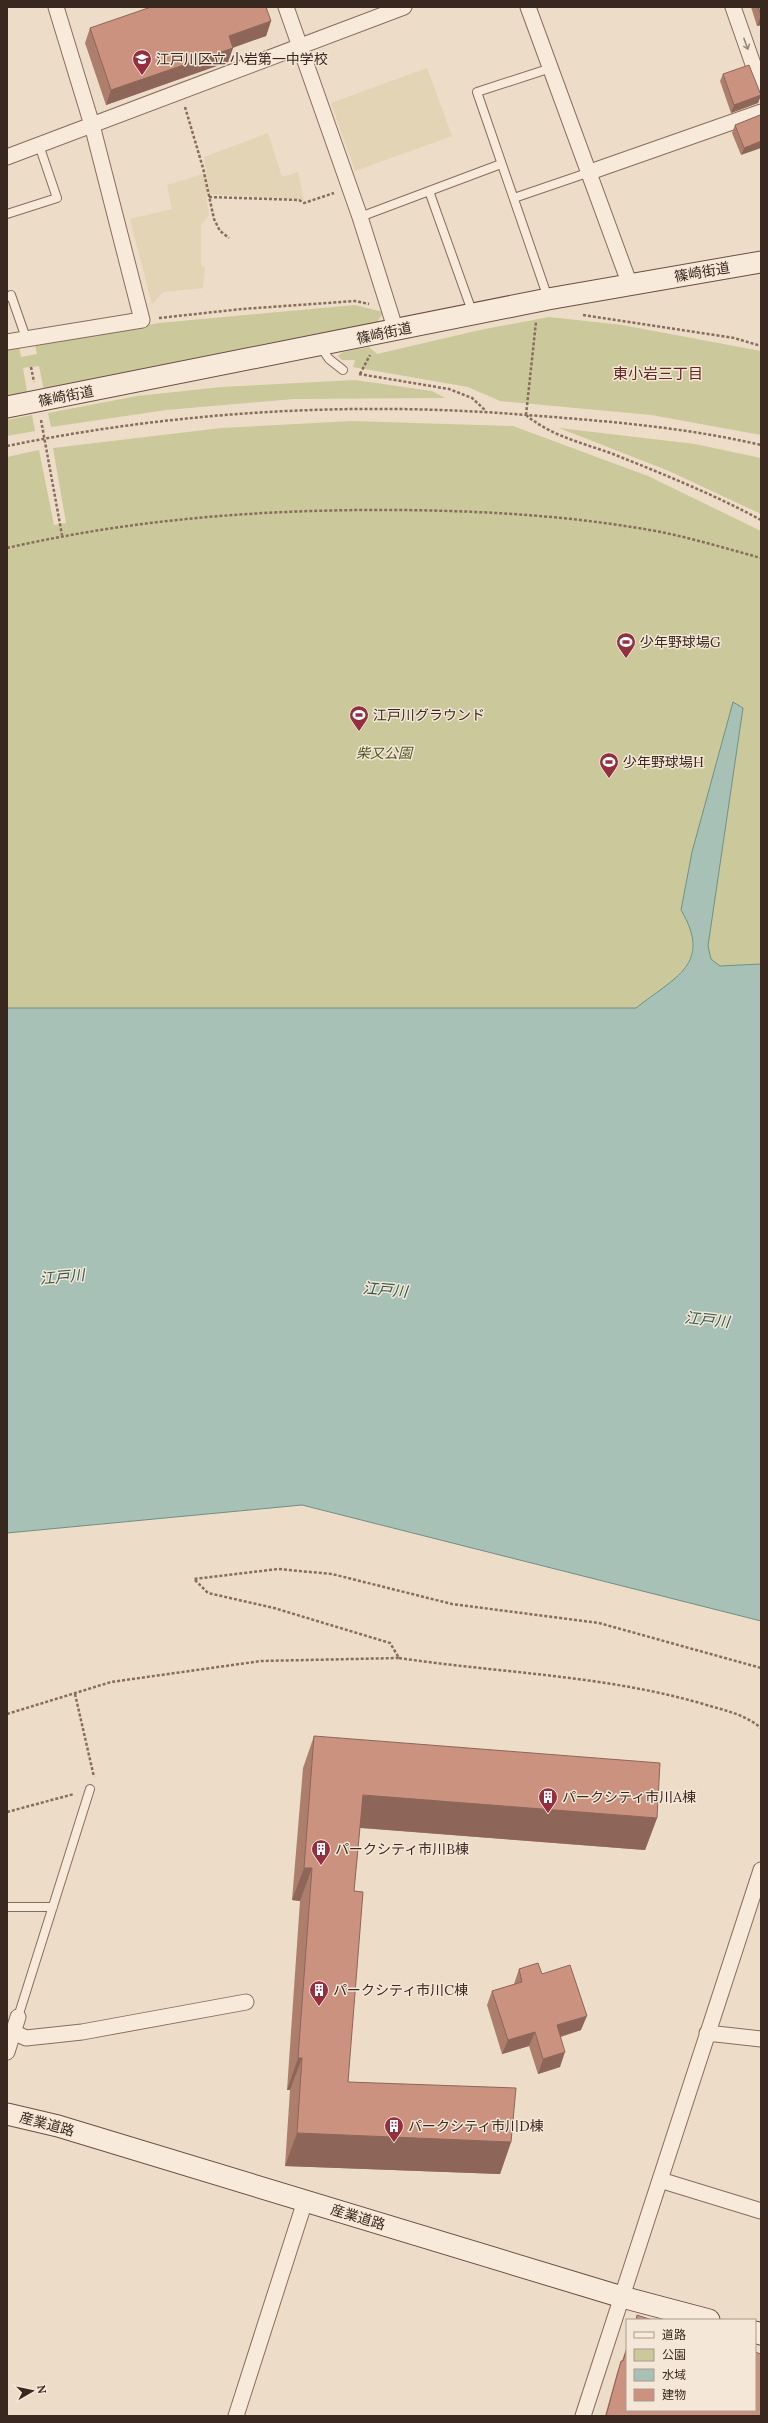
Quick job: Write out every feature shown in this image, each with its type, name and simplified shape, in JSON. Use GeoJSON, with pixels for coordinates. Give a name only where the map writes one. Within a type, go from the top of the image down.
{"type":"FeatureCollection","features":[{"type":"Feature","properties":{"kind":"main road","name":"篠崎街道"},"geometry":{"type":"LineString","coordinates":[[7,407],[473,315],[543,307],[630,286],[761,262]]}},
{"type":"Feature","properties":{"kind":"main road","name":"産業道路"},"geometry":{"type":"LineString","coordinates":[[7,2114],[58,2126],[622,2297],[705,2319]]}},
{"type":"Feature","properties":{"kind":"street"},"geometry":{"type":"LineString","coordinates":[[7,342],[142,320],[92,125],[56,7]]}},
{"type":"Feature","properties":{"kind":"street"},"geometry":{"type":"LineString","coordinates":[[286,7],[360,217],[396,331]]}},
{"type":"Feature","properties":{"kind":"street"},"geometry":{"type":"LineString","coordinates":[[7,157],[300,45],[404,7]]}},
{"type":"Feature","properties":{"kind":"street"},"geometry":{"type":"LineString","coordinates":[[528,7],[590,172],[630,286]]}},
{"type":"Feature","properties":{"kind":"street"},"geometry":{"type":"LineString","coordinates":[[733,7],[761,87]]}},
{"type":"Feature","properties":{"kind":"street"},"geometry":{"type":"LineString","coordinates":[[590,172],[761,112]]}},
{"type":"Feature","properties":{"kind":"street"},"geometry":{"type":"LineString","coordinates":[[583,2416],[761,1870]]}},
{"type":"Feature","properties":{"kind":"street"},"geometry":{"type":"LineString","coordinates":[[13,2032],[26,2038],[82,2032],[246,2002]]}},
{"type":"Feature","properties":{"kind":"street"},"geometry":{"type":"LineString","coordinates":[[7,2052],[18,2017]]}},
{"type":"Feature","properties":{"kind":"street"},"geometry":{"type":"LineString","coordinates":[[707,2033],[761,2039]]}},
{"type":"Feature","properties":{"kind":"street"},"geometry":{"type":"LineString","coordinates":[[660,2180],[761,2211]]}},
{"type":"Feature","properties":{"kind":"street"},"geometry":{"type":"LineString","coordinates":[[236,2416],[305,2201]]}},
{"type":"Feature","properties":{"kind":"lane"},"geometry":{"type":"LineString","coordinates":[[543,307],[514,198],[477,92],[551,68]]}},
{"type":"Feature","properties":{"kind":"lane"},"geometry":{"type":"LineString","coordinates":[[7,214],[57,198],[39,145]]}},
{"type":"Feature","properties":{"kind":"lane"},"geometry":{"type":"LineString","coordinates":[[360,217],[501,164]]}},
{"type":"Feature","properties":{"kind":"lane"},"geometry":{"type":"LineString","coordinates":[[514,198],[590,172]]}},
{"type":"Feature","properties":{"kind":"lane"},"geometry":{"type":"LineString","coordinates":[[429,191],[473,315]]}},
{"type":"Feature","properties":{"kind":"lane"},"geometry":{"type":"LineString","coordinates":[[7,297],[11,295],[26,338]]}},
{"type":"Feature","properties":{"kind":"lane"},"geometry":{"type":"LineString","coordinates":[[320,346],[323,353],[343,370]]}},
{"type":"Feature","properties":{"kind":"lane"},"geometry":{"type":"LineString","coordinates":[[18,2017],[90,1789]]}},
{"type":"Feature","properties":{"kind":"lane"},"geometry":{"type":"LineString","coordinates":[[7,1907],[53,1907]]}},
{"type":"Feature","properties":{"kind":"path"},"geometry":{"type":"LineString","coordinates":[[181,91],[203,168],[214,219],[220,231],[229,238]]}},
{"type":"Feature","properties":{"kind":"path"},"geometry":{"type":"LineString","coordinates":[[209,196],[299,200],[304,203],[350,188]]}},
{"type":"Feature","properties":{"kind":"path"},"geometry":{"type":"LineString","coordinates":[[142,320],[242,309],[355,301],[369,304]]}},
{"type":"Feature","properties":{"kind":"path"},"geometry":{"type":"LineString","coordinates":[[526,415],[543,307]]}},
{"type":"Feature","properties":{"kind":"path"},"geometry":{"type":"LineString","coordinates":[[579,315],[734,338],[761,346]]}},
{"type":"Feature","properties":{"kind":"path"},"geometry":{"type":"LineString","coordinates":[[360,374],[371,352]]}},
{"type":"Feature","properties":{"kind":"path"},"geometry":{"type":"LineString","coordinates":[[31,367],[35,390]]}},
{"type":"Feature","properties":{"kind":"path"},"geometry":{"type":"LineString","coordinates":[[343,370],[449,390],[472,398],[486,411]]}},
{"type":"Feature","properties":{"kind":"path"},"geometry":{"type":"LineString","coordinates":[[7,446],[44,438],[166,421],[294,411],[486,411],[643,425],[761,445]]}},
{"type":"Feature","properties":{"kind":"path"},"geometry":{"type":"LineString","coordinates":[[526,415],[539,426],[612,454],[730,503],[761,520]]}},
{"type":"Feature","properties":{"kind":"path"},"geometry":{"type":"LineString","coordinates":[[43,430],[62,535]]}},
{"type":"Feature","properties":{"kind":"path"},"geometry":{"type":"LineString","coordinates":[[7,548],[62,535],[163,520],[288,510],[495,512],[557,517],[662,532],[761,558]]}},
{"type":"Feature","properties":{"kind":"path"},"geometry":{"type":"LineString","coordinates":[[400,1658],[390,1643],[274,1608],[208,1593],[194,1579],[278,1569],[332,1574],[452,1604],[599,1623],[761,1668]]}},
{"type":"Feature","properties":{"kind":"path"},"geometry":{"type":"LineString","coordinates":[[7,1714],[111,1682],[261,1662],[400,1658],[553,1674],[624,1685],[671,1695],[748,1717],[761,1728]]}},
{"type":"Feature","properties":{"kind":"path"},"geometry":{"type":"LineString","coordinates":[[75,1694],[95,1775]]}},
{"type":"Feature","properties":{"kind":"path"},"geometry":{"type":"LineString","coordinates":[[7,1812],[90,1789]]}},
{"type":"Feature","properties":{"kind":"shaded area"},"geometry":{"type":"Polygon","coordinates":[[[427,68],[452,136],[355,171],[331,103],[427,68]]]}},
{"type":"Feature","properties":{"kind":"shaded area"},"geometry":{"type":"Polygon","coordinates":[[[268,133],[282,177],[298,172],[304,200],[206,194],[209,215],[201,225],[201,265],[205,268],[203,288],[163,292],[152,305],[130,219],[172,209],[167,185],[206,173],[204,157],[268,133]]]}},
{"type":"Feature","properties":{"kind":"green space"},"geometry":{"type":"Polygon","coordinates":[[[355,305],[383,312],[377,323],[44,390],[39,366],[23,368],[27,392],[7,396],[7,349],[19,347],[21,357],[37,354],[35,345],[159,323],[355,305]]]}},
{"type":"Feature","properties":{"kind":"green space"},"geometry":{"type":"Polygon","coordinates":[[[549,317],[622,325],[761,351],[761,435],[651,415],[500,401],[468,387],[353,367],[355,360],[342,360],[338,356],[343,352],[369,347],[377,354],[480,330],[549,317]]]}},
{"type":"Feature","properties":{"kind":"green space"},"geometry":{"type":"Polygon","coordinates":[[[355,380],[432,391],[445,398],[294,399],[166,410],[51,427],[48,413],[137,396],[221,387],[355,380]]]}},
{"type":"Feature","properties":{"kind":"green space"},"geometry":{"type":"Polygon","coordinates":[[[32,415],[35,431],[7,436],[7,420],[32,415]]]}},
{"type":"Feature","properties":{"kind":"green space","name":"柴又公園"},"geometry":{"type":"Polygon","coordinates":[[[352,421],[513,426],[648,476],[761,531],[761,964],[720,966],[711,959],[708,946],[743,708],[733,702],[692,852],[681,909],[690,928],[693,943],[691,956],[685,968],[676,978],[636,1008],[7,1008],[7,457],[39,450],[54,525],[66,523],[53,448],[221,428],[352,421]]]}},
{"type":"Feature","properties":{"kind":"green space"},"geometry":{"type":"Polygon","coordinates":[[[559,428],[695,444],[761,458],[761,514],[669,471],[559,428]]]}},
{"type":"Feature","properties":{"kind":"water","name":"江戸川"},"geometry":{"type":"Polygon","coordinates":[[[733,702],[743,708],[708,946],[711,959],[720,966],[761,964],[761,1621],[302,1505],[7,1533],[7,1008],[636,1008],[676,978],[685,968],[691,957],[693,944],[690,928],[681,910],[692,852],[733,702]]]}},
{"type":"Feature","properties":{"kind":"building","name":"江戸川区立 小岩第一中学校"},"geometry":{"type":"Polygon","coordinates":[[[151,7],[266,7],[271,21],[229,36],[233,48],[111,90],[90,28],[151,7]]]}},
{"type":"Feature","properties":{"kind":"building"},"geometry":{"type":"Polygon","coordinates":[[[758,7],[761,7],[761,15],[758,7]]]}},
{"type":"Feature","properties":{"kind":"building"},"geometry":{"type":"Polygon","coordinates":[[[749,65],[761,95],[734,105],[723,74],[749,65]]]}},
{"type":"Feature","properties":{"kind":"building"},"geometry":{"type":"Polygon","coordinates":[[[760,115],[761,141],[744,148],[735,125],[760,115]]]}},
{"type":"Feature","properties":{"kind":"building"},"geometry":{"type":"Polygon","coordinates":[[[314,1736],[660,1763],[657,1818],[363,1795],[354,1891],[363,1892],[348,2082],[516,2088],[511,2142],[297,2133],[302,2058],[298,2058],[312,1868],[304,1868],[314,1736]]]}},
{"type":"Feature","properties":{"kind":"building"},"geometry":{"type":"Polygon","coordinates":[[[538,1963],[542,1974],[570,1965],[587,2016],[557,2025],[565,2052],[543,2059],[535,2032],[508,2040],[492,1991],[522,1982],[519,1969],[538,1963]]]}},
{"type":"Feature","properties":{"kind":"building"},"geometry":{"type":"Polygon","coordinates":[[[637,2315],[649,2319],[636,2319],[637,2315]]]}},
{"type":"Feature","properties":{"kind":"building"},"geometry":{"type":"Polygon","coordinates":[[[626,2351],[626,2411],[756,2411],[756,2352],[761,2354],[761,2416],[606,2416],[621,2361],[623,2361],[626,2351]]]}},
{"type":"Feature","properties":{"kind":"place","name":"江戸川区立 小岩第一中学校"},"geometry":{"type":"Point","coordinates":[142,76]}},
{"type":"Feature","properties":{"kind":"place","name":"少年野球場G"},"geometry":{"type":"Point","coordinates":[626,659]}},
{"type":"Feature","properties":{"kind":"place","name":"江戸川グラウンド"},"geometry":{"type":"Point","coordinates":[359,732]}},
{"type":"Feature","properties":{"kind":"place","name":"少年野球場H"},"geometry":{"type":"Point","coordinates":[609,779]}},
{"type":"Feature","properties":{"kind":"place","name":"パークシティ市川A棟"},"geometry":{"type":"Point","coordinates":[548,1814]}},
{"type":"Feature","properties":{"kind":"place","name":"パークシティ市川B棟"},"geometry":{"type":"Point","coordinates":[321,1866]}},
{"type":"Feature","properties":{"kind":"place","name":"パークシティ市川C棟"},"geometry":{"type":"Point","coordinates":[319,2007]}},
{"type":"Feature","properties":{"kind":"place","name":"パークシティ市川D棟"},"geometry":{"type":"Point","coordinates":[394,2143]}},
{"type":"Feature","properties":{"kind":"district","name":"東小岩三丁目"},"geometry":{"type":"Point","coordinates":[658,374]}}]}
